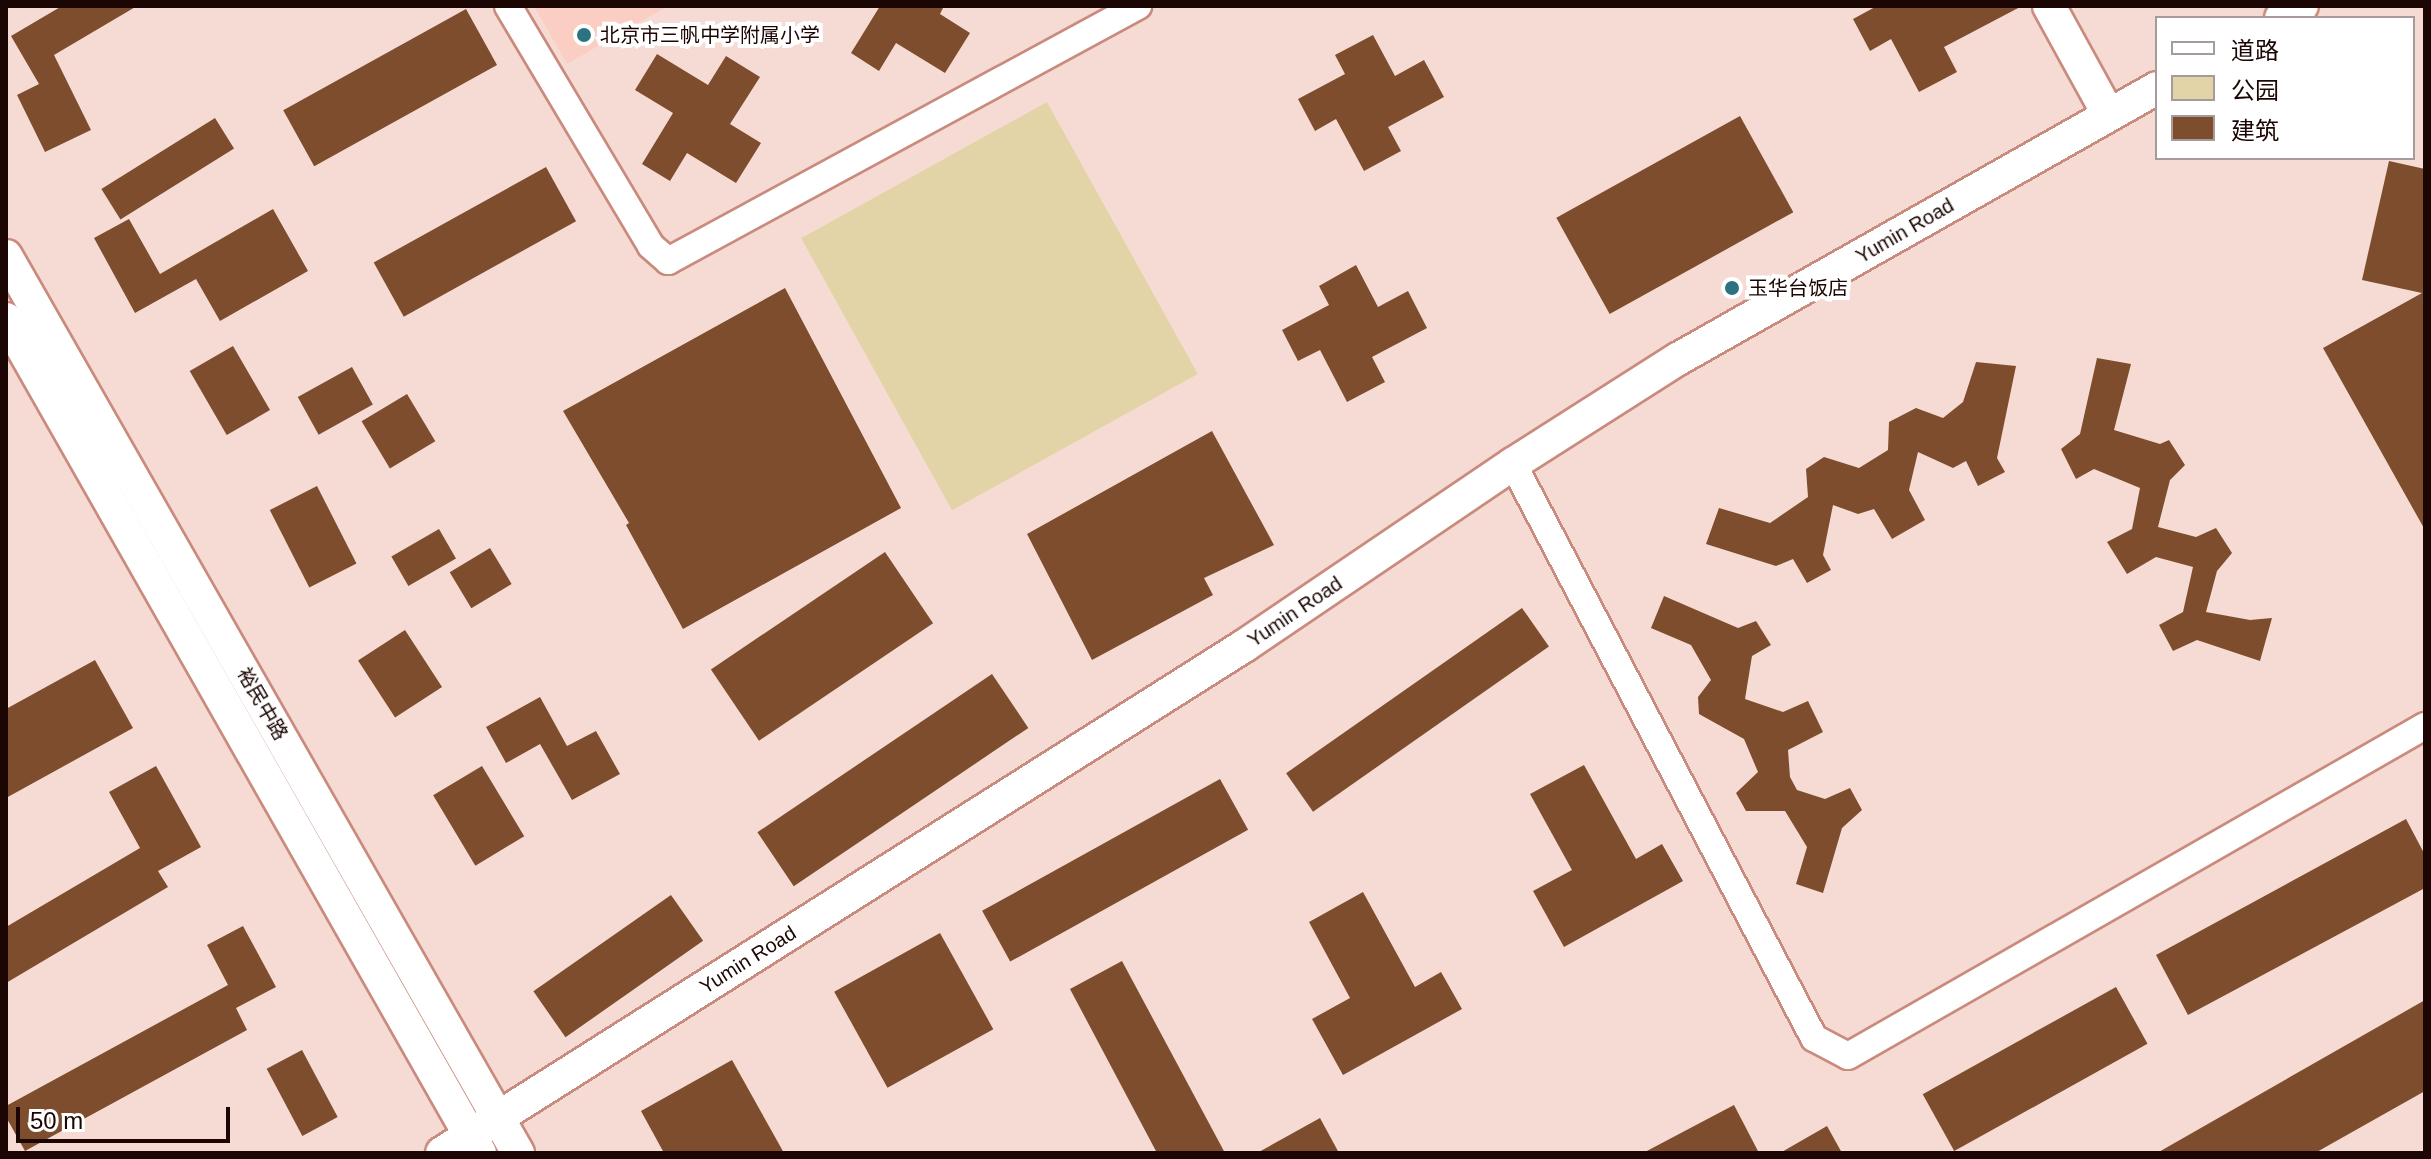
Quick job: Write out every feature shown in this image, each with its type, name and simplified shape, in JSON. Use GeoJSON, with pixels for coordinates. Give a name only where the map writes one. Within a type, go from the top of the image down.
{"type":"FeatureCollection","features":[{"type":"Feature","properties":{"kind":"street"},"geometry":{"type":"LineString","coordinates":[[508,6],[651,246],[668,261],[1138,6]]}},
{"type":"Feature","properties":{"kind":"street"},"geometry":{"type":"LineString","coordinates":[[2049,6],[2109,115]]}},
{"type":"Feature","properties":{"kind":"street"},"geometry":{"type":"LineString","coordinates":[[2284,16],[2302,6]]}},
{"type":"Feature","properties":{"kind":"street","name":"Yumin Road"},"geometry":{"type":"LineString","coordinates":[[442,1153],[475,1144],[498,1118],[1244,646],[1513,464],[1678,359],[2155,89]]}},
{"type":"Feature","properties":{"kind":"street","name":"裕民中路"},"geometry":{"type":"LineString","coordinates":[[6,256],[518,1153]]}},
{"type":"Feature","properties":{"kind":"street","name":"裕民中路"},"geometry":{"type":"LineString","coordinates":[[6,319],[475,1144]]}},
{"type":"Feature","properties":{"kind":"street"},"geometry":{"type":"LineString","coordinates":[[1513,464],[1814,1038],[1848,1056],[2425,726]]}},
{"type":"Feature","properties":{"kind":"shaded area","name":"北京市三帆中学附属小学"},"geometry":{"type":"Polygon","coordinates":[[[534,6],[668,6],[567,64],[534,6]]]}},
{"type":"Feature","properties":{"kind":"green space"},"geometry":{"type":"Polygon","coordinates":[[[1047,102],[1198,374],[952,510],[801,238],[1047,102]]]}},
{"type":"Feature","properties":{"kind":"building"},"geometry":{"type":"Polygon","coordinates":[[[62,6],[137,6],[54,55],[91,130],[45,152],[17,95],[39,84],[11,36],[62,6]]]}},
{"type":"Feature","properties":{"kind":"building"},"geometry":{"type":"Polygon","coordinates":[[[880,6],[944,6],[940,14],[970,33],[945,73],[896,43],[879,71],[851,53],[880,6]]]}},
{"type":"Feature","properties":{"kind":"building"},"geometry":{"type":"Polygon","coordinates":[[[1877,6],[2022,6],[1944,47],[1957,72],[1919,92],[1891,39],[1870,51],[1853,19],[1877,6]]]}},
{"type":"Feature","properties":{"kind":"building"},"geometry":{"type":"Polygon","coordinates":[[[466,9],[497,65],[314,166],[283,110],[466,9]]]}},
{"type":"Feature","properties":{"kind":"building"},"geometry":{"type":"Polygon","coordinates":[[[1373,35],[1395,76],[1424,60],[1444,97],[1388,127],[1401,151],[1364,171],[1336,119],[1315,131],[1298,99],[1345,74],[1335,55],[1373,35]]]}},
{"type":"Feature","properties":{"kind":"building"},"geometry":{"type":"Polygon","coordinates":[[[657,54],[708,85],[726,56],[760,77],[730,124],[761,143],[736,183],[687,153],[670,181],[642,164],[673,113],[635,90],[657,54]]]}},
{"type":"Feature","properties":{"kind":"building"},"geometry":{"type":"Polygon","coordinates":[[[1740,116],[1793,212],[1610,314],[1556,218],[1740,116]]]}},
{"type":"Feature","properties":{"kind":"building"},"geometry":{"type":"Polygon","coordinates":[[[215,118],[234,149],[120,220],[101,189],[215,118]]]}},
{"type":"Feature","properties":{"kind":"building"},"geometry":{"type":"Polygon","coordinates":[[[2389,161],[2425,169],[2425,530],[2323,348],[2422,293],[2362,280],[2389,161]]]}},
{"type":"Feature","properties":{"kind":"building"},"geometry":{"type":"Polygon","coordinates":[[[546,167],[576,221],[404,317],[374,263],[546,167]]]}},
{"type":"Feature","properties":{"kind":"building"},"geometry":{"type":"Polygon","coordinates":[[[273,209],[308,271],[220,321],[196,279],[135,313],[94,238],[129,219],[160,274],[273,209]]]}},
{"type":"Feature","properties":{"kind":"building"},"geometry":{"type":"Polygon","coordinates":[[[1356,265],[1378,307],[1408,291],[1427,328],[1372,357],[1385,382],[1347,402],[1320,350],[1298,361],[1282,330],[1329,305],[1319,286],[1356,265]]]}},
{"type":"Feature","properties":{"kind":"building"},"geometry":{"type":"Polygon","coordinates":[[[785,288],[901,508],[683,629],[626,525],[629,523],[563,411],[785,288]]]}},
{"type":"Feature","properties":{"kind":"building"},"geometry":{"type":"Polygon","coordinates":[[[233,346],[270,410],[227,435],[190,371],[233,346]]]}},
{"type":"Feature","properties":{"kind":"building"},"geometry":{"type":"Polygon","coordinates":[[[2097,358],[2131,364],[2114,430],[2160,444],[2169,440],[2185,465],[2170,480],[2158,527],[2196,537],[2216,528],[2232,553],[2217,571],[2206,612],[2250,620],[2272,618],[2260,661],[2197,640],[2173,651],[2159,625],[2183,612],[2193,567],[2156,557],[2127,574],[2107,542],[2132,529],[2140,488],[2094,469],[2076,479],[2061,449],[2080,434],[2097,358]]]}},
{"type":"Feature","properties":{"kind":"building"},"geometry":{"type":"Polygon","coordinates":[[[1976,362],[2016,366],[1997,458],[2005,472],[1978,486],[1966,461],[1953,468],[1918,452],[1909,490],[1925,520],[1892,539],[1874,509],[1858,514],[1833,505],[1823,555],[1831,570],[1807,583],[1793,559],[1776,566],[1706,544],[1719,508],[1770,523],[1808,497],[1806,469],[1824,457],[1859,468],[1888,450],[1889,422],[1916,408],[1943,418],[1963,402],[1976,362]]]}},
{"type":"Feature","properties":{"kind":"building"},"geometry":{"type":"Polygon","coordinates":[[[352,367],[373,405],[319,435],[298,397],[352,367]]]}},
{"type":"Feature","properties":{"kind":"building"},"geometry":{"type":"Polygon","coordinates":[[[407,394],[435,441],[390,468],[362,421],[407,394]]]}},
{"type":"Feature","properties":{"kind":"building"},"geometry":{"type":"Polygon","coordinates":[[[1212,431],[1274,545],[1204,578],[1213,595],[1092,660],[1027,534],[1212,431]]]}},
{"type":"Feature","properties":{"kind":"building"},"geometry":{"type":"Polygon","coordinates":[[[317,486],[356,564],[309,588],[270,510],[317,486]]]}},
{"type":"Feature","properties":{"kind":"building"},"geometry":{"type":"Polygon","coordinates":[[[439,529],[456,558],[408,586],[391,556],[439,529]]]}},
{"type":"Feature","properties":{"kind":"building"},"geometry":{"type":"Polygon","coordinates":[[[490,548],[512,584],[471,608],[450,572],[490,548]]]}},
{"type":"Feature","properties":{"kind":"building"},"geometry":{"type":"Polygon","coordinates":[[[885,552],[933,623],[759,741],[711,669],[885,552]]]}},
{"type":"Feature","properties":{"kind":"building"},"geometry":{"type":"Polygon","coordinates":[[[1664,596],[1738,628],[1756,621],[1771,645],[1752,656],[1745,699],[1783,712],[1808,701],[1823,732],[1788,750],[1790,777],[1797,790],[1825,799],[1850,788],[1862,810],[1842,828],[1823,893],[1796,884],[1807,847],[1785,811],[1746,811],[1736,793],[1758,772],[1744,739],[1699,714],[1698,697],[1711,680],[1691,645],[1651,628],[1664,596]]]}},
{"type":"Feature","properties":{"kind":"building"},"geometry":{"type":"Polygon","coordinates":[[[1522,608],[1549,647],[1313,812],[1286,773],[1522,608]]]}},
{"type":"Feature","properties":{"kind":"building"},"geometry":{"type":"Polygon","coordinates":[[[405,630],[442,687],[395,718],[358,660],[405,630]]]}},
{"type":"Feature","properties":{"kind":"building"},"geometry":{"type":"Polygon","coordinates":[[[95,660],[133,728],[6,798],[6,709],[95,660]]]}},
{"type":"Feature","properties":{"kind":"building"},"geometry":{"type":"Polygon","coordinates":[[[992,674],[1028,728],[794,886],[757,832],[992,674]]]}},
{"type":"Feature","properties":{"kind":"building"},"geometry":{"type":"Polygon","coordinates":[[[540,697],[567,746],[596,731],[620,774],[572,800],[540,744],[506,763],[486,727],[540,697]]]}},
{"type":"Feature","properties":{"kind":"building"},"geometry":{"type":"Polygon","coordinates":[[[1584,765],[1636,859],[1662,844],[1683,881],[1564,947],[1533,891],[1572,870],[1530,794],[1584,765]]]}},
{"type":"Feature","properties":{"kind":"building"},"geometry":{"type":"Polygon","coordinates":[[[156,766],[201,847],[158,871],[168,887],[6,983],[6,927],[140,848],[109,792],[156,766]]]}},
{"type":"Feature","properties":{"kind":"building"},"geometry":{"type":"Polygon","coordinates":[[[482,766],[524,836],[475,866],[433,795],[482,766]]]}},
{"type":"Feature","properties":{"kind":"building"},"geometry":{"type":"Polygon","coordinates":[[[1220,779],[1248,830],[1010,962],[982,911],[1220,779]]]}},
{"type":"Feature","properties":{"kind":"building"},"geometry":{"type":"Polygon","coordinates":[[[2406,819],[2425,855],[2425,888],[2188,1015],[2156,955],[2406,819]]]}},
{"type":"Feature","properties":{"kind":"building"},"geometry":{"type":"Polygon","coordinates":[[[1363,892],[1415,987],[1441,972],[1462,1009],[1343,1075],[1312,1019],[1350,998],[1309,922],[1363,892]]]}},
{"type":"Feature","properties":{"kind":"building"},"geometry":{"type":"Polygon","coordinates":[[[671,895],[703,941],[566,1037],[533,991],[671,895]]]}},
{"type":"Feature","properties":{"kind":"building"},"geometry":{"type":"Polygon","coordinates":[[[243,926],[276,987],[236,1008],[247,1030],[25,1151],[6,1117],[6,1106],[228,985],[207,945],[243,926]]]}},
{"type":"Feature","properties":{"kind":"building"},"geometry":{"type":"Polygon","coordinates":[[[940,933],[993,1029],[888,1088],[834,992],[940,933]]]}},
{"type":"Feature","properties":{"kind":"building"},"geometry":{"type":"Polygon","coordinates":[[[1122,961],[1225,1153],[1157,1153],[1070,989],[1122,961]]]}},
{"type":"Feature","properties":{"kind":"building"},"geometry":{"type":"Polygon","coordinates":[[[2116,987],[2148,1044],[1954,1151],[1923,1094],[2116,987]]]}},
{"type":"Feature","properties":{"kind":"building"},"geometry":{"type":"Polygon","coordinates":[[[2425,1000],[2425,1091],[2315,1153],[2157,1153],[2425,1000]]]}},
{"type":"Feature","properties":{"kind":"building"},"geometry":{"type":"Polygon","coordinates":[[[302,1050],[338,1117],[302,1136],[267,1069],[302,1050]]]}},
{"type":"Feature","properties":{"kind":"building"},"geometry":{"type":"Polygon","coordinates":[[[732,1060],[784,1153],[664,1153],[641,1111],[732,1060]]]}},
{"type":"Feature","properties":{"kind":"building"},"geometry":{"type":"Polygon","coordinates":[[[1734,1105],[1759,1153],[1643,1153],[1734,1105]]]}},
{"type":"Feature","properties":{"kind":"building"},"geometry":{"type":"Polygon","coordinates":[[[1320,1118],[1339,1153],[1257,1153],[1320,1118]]]}},
{"type":"Feature","properties":{"kind":"building"},"geometry":{"type":"Polygon","coordinates":[[[1827,1126],[1842,1153],[1780,1153],[1827,1126]]]}},
{"type":"Feature","properties":{"kind":"place","name":"北京市三帆中学附属小学"},"geometry":{"type":"Point","coordinates":[584,35]}},
{"type":"Feature","properties":{"kind":"place","name":"玉华台饭店"},"geometry":{"type":"Point","coordinates":[1732,288]}}]}
